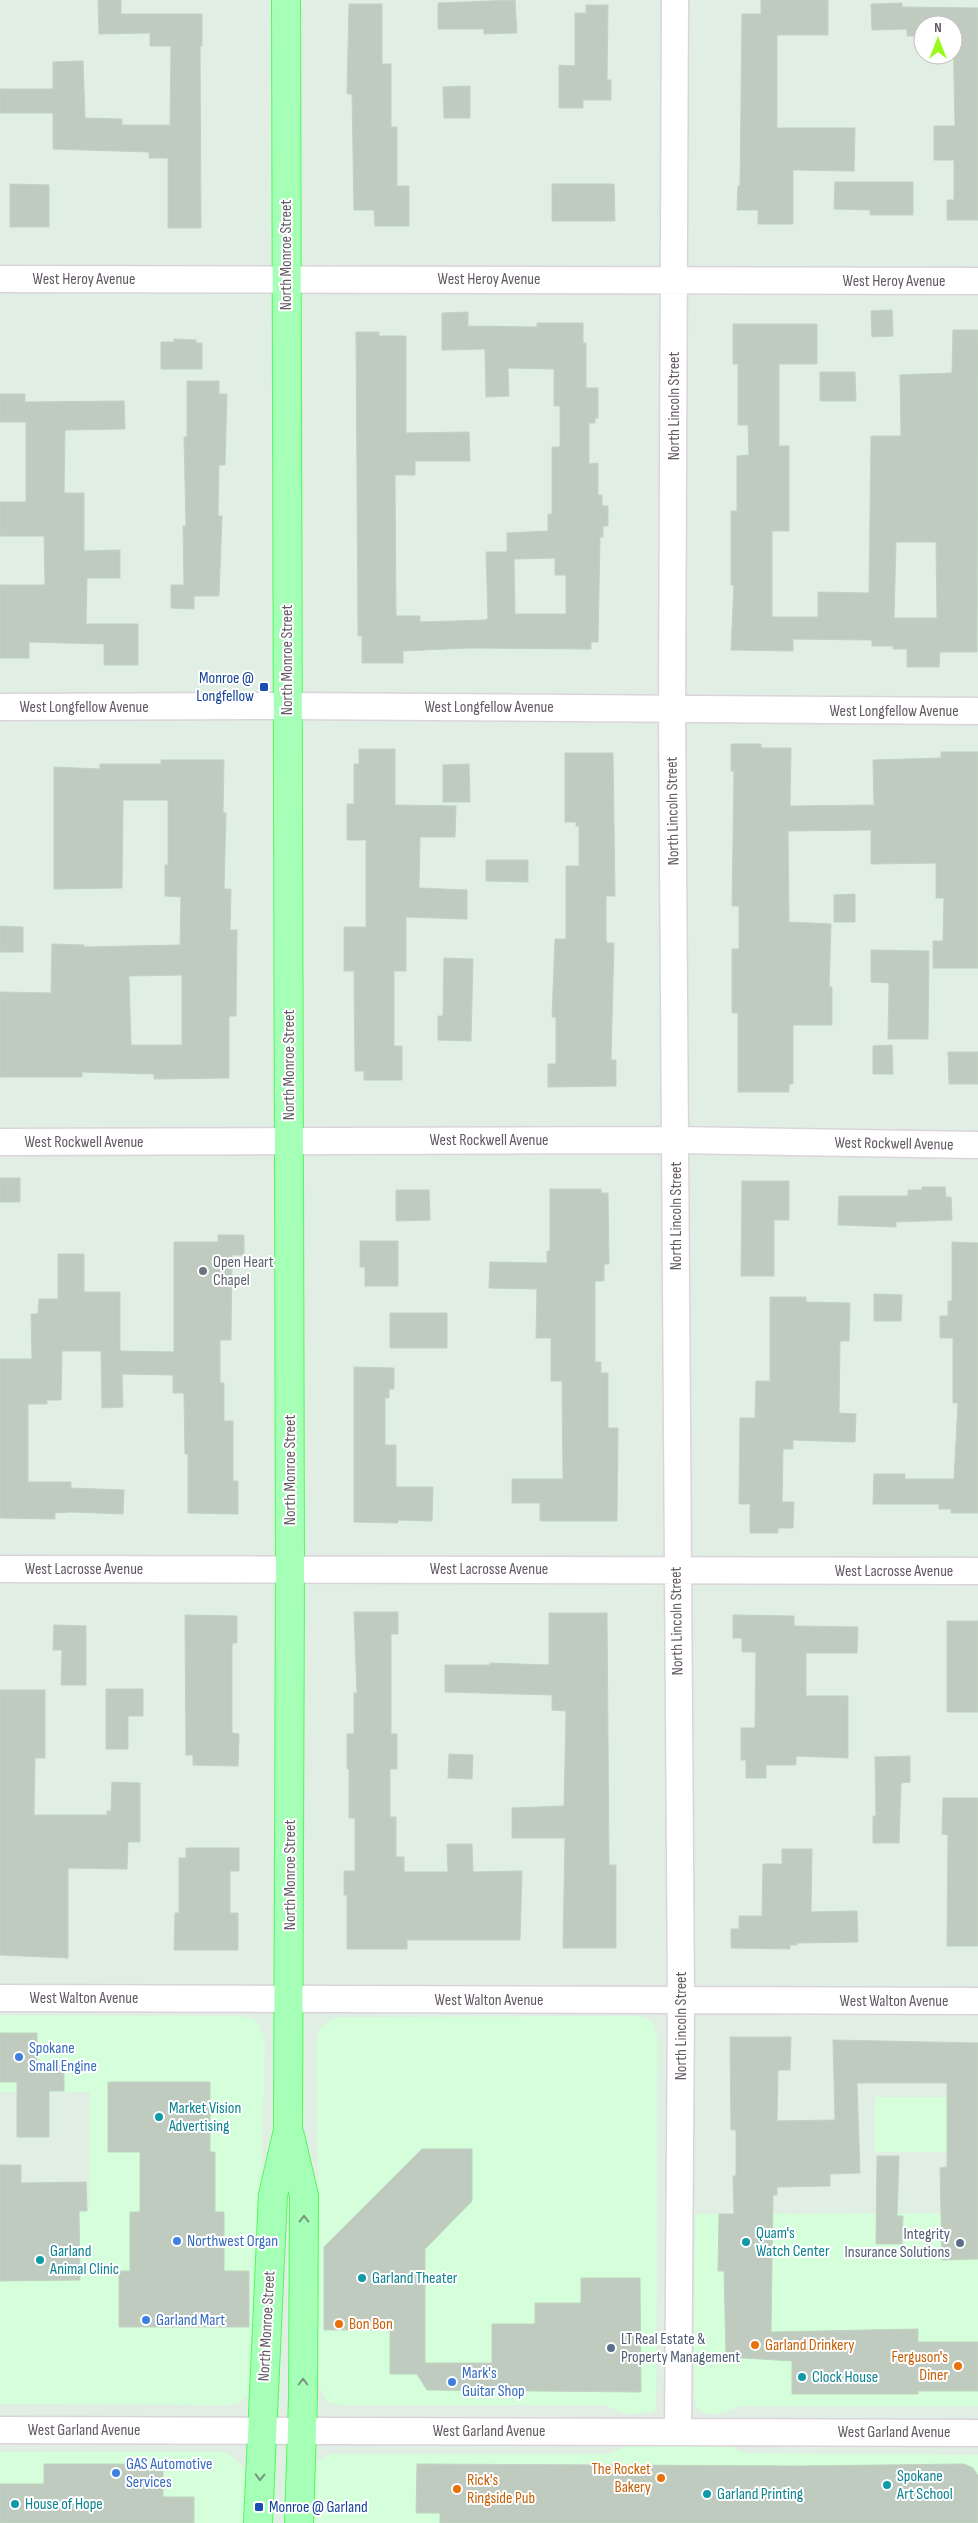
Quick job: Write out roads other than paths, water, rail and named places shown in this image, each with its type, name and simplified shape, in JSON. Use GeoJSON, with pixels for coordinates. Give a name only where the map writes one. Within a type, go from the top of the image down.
{"type":"FeatureCollection","features":[{"type":"Feature","properties":{"kind":"main road","name":"North Monroe Street"},"geometry":{"type":"LineString","coordinates":[[258,2523],[273,2195],[288,2130],[290,1141],[286,0]]}},
{"type":"Feature","properties":{"kind":"main road","name":"North Monroe Street"},"geometry":{"type":"LineString","coordinates":[[288,2130],[304,2196],[302,2430],[299,2523]]}},
{"type":"Feature","properties":{"kind":"street","name":"North Lincoln Street"},"geometry":{"type":"LineString","coordinates":[[675,0],[672,709],[681,2001],[678,2432]]}},
{"type":"Feature","properties":{"kind":"street","name":"West Heroy Avenue"},"geometry":{"type":"LineString","coordinates":[[0,278],[978,281]]}},
{"type":"Feature","properties":{"kind":"street","name":"West Longfellow Avenue"},"geometry":{"type":"LineString","coordinates":[[0,707],[287,706],[978,711]]}},
{"type":"Feature","properties":{"kind":"street","name":"West Rockwell Avenue"},"geometry":{"type":"LineString","coordinates":[[0,1142],[676,1140],[978,1145]]}},
{"type":"Feature","properties":{"kind":"street","name":"West Lacrosse Avenue"},"geometry":{"type":"LineString","coordinates":[[0,1569],[978,1572]]}},
{"type":"Feature","properties":{"kind":"street","name":"West Walton Avenue"},"geometry":{"type":"LineString","coordinates":[[0,1998],[978,2001]]}},
{"type":"Feature","properties":{"kind":"street","name":"West Garland Avenue"},"geometry":{"type":"LineString","coordinates":[[0,2430],[978,2433]]}},
{"type":"Feature","properties":{"kind":"place","name":"Monroe @ Longfellow"},"geometry":{"type":"Point","coordinates":[264,687]}},
{"type":"Feature","properties":{"kind":"place","name":"Open Heart Chapel"},"geometry":{"type":"Point","coordinates":[203,1271]}},
{"type":"Feature","properties":{"kind":"place","name":"Spokane Small Engine"},"geometry":{"type":"Point","coordinates":[19,2057]}},
{"type":"Feature","properties":{"kind":"place","name":"Market Vision Advertising"},"geometry":{"type":"Point","coordinates":[159,2117]}},
{"type":"Feature","properties":{"kind":"place","name":"Northwest Organ"},"geometry":{"type":"Point","coordinates":[177,2241]}},
{"type":"Feature","properties":{"kind":"place","name":"Quam's Watch Center"},"geometry":{"type":"Point","coordinates":[746,2242]}},
{"type":"Feature","properties":{"kind":"place","name":"Integrity Insurance Solutions"},"geometry":{"type":"Point","coordinates":[960,2243]}},
{"type":"Feature","properties":{"kind":"place","name":"Garland Animal Clinic"},"geometry":{"type":"Point","coordinates":[40,2260]}},
{"type":"Feature","properties":{"kind":"place","name":"Garland Theater"},"geometry":{"type":"Point","coordinates":[362,2278]}},
{"type":"Feature","properties":{"kind":"place","name":"Garland Mart"},"geometry":{"type":"Point","coordinates":[146,2320]}},
{"type":"Feature","properties":{"kind":"place","name":"Bon Bon"},"geometry":{"type":"Point","coordinates":[339,2324]}},
{"type":"Feature","properties":{"kind":"place","name":"Garland Drinkery"},"geometry":{"type":"Point","coordinates":[755,2345]}},
{"type":"Feature","properties":{"kind":"place","name":"LT Real Estate & Property Management"},"geometry":{"type":"Point","coordinates":[611,2348]}},
{"type":"Feature","properties":{"kind":"place","name":"Ferguson's Diner"},"geometry":{"type":"Point","coordinates":[958,2366]}},
{"type":"Feature","properties":{"kind":"place","name":"Clock House"},"geometry":{"type":"Point","coordinates":[802,2377]}},
{"type":"Feature","properties":{"kind":"place","name":"Mark's Guitar Shop"},"geometry":{"type":"Point","coordinates":[452,2382]}},
{"type":"Feature","properties":{"kind":"place","name":"GAS Automotive Services"},"geometry":{"type":"Point","coordinates":[116,2473]}},
{"type":"Feature","properties":{"kind":"place","name":"The Rocket Bakery"},"geometry":{"type":"Point","coordinates":[661,2478]}},
{"type":"Feature","properties":{"kind":"place","name":"Spokane Art School"},"geometry":{"type":"Point","coordinates":[887,2485]}},
{"type":"Feature","properties":{"kind":"place","name":"Rick's Ringside Pub"},"geometry":{"type":"Point","coordinates":[457,2489]}},
{"type":"Feature","properties":{"kind":"place","name":"Garland Printing"},"geometry":{"type":"Point","coordinates":[707,2494]}},
{"type":"Feature","properties":{"kind":"place","name":"House of Hope"},"geometry":{"type":"Point","coordinates":[15,2504]}},
{"type":"Feature","properties":{"kind":"place","name":"Monroe @ Garland"},"geometry":{"type":"Point","coordinates":[259,2507]}}]}
